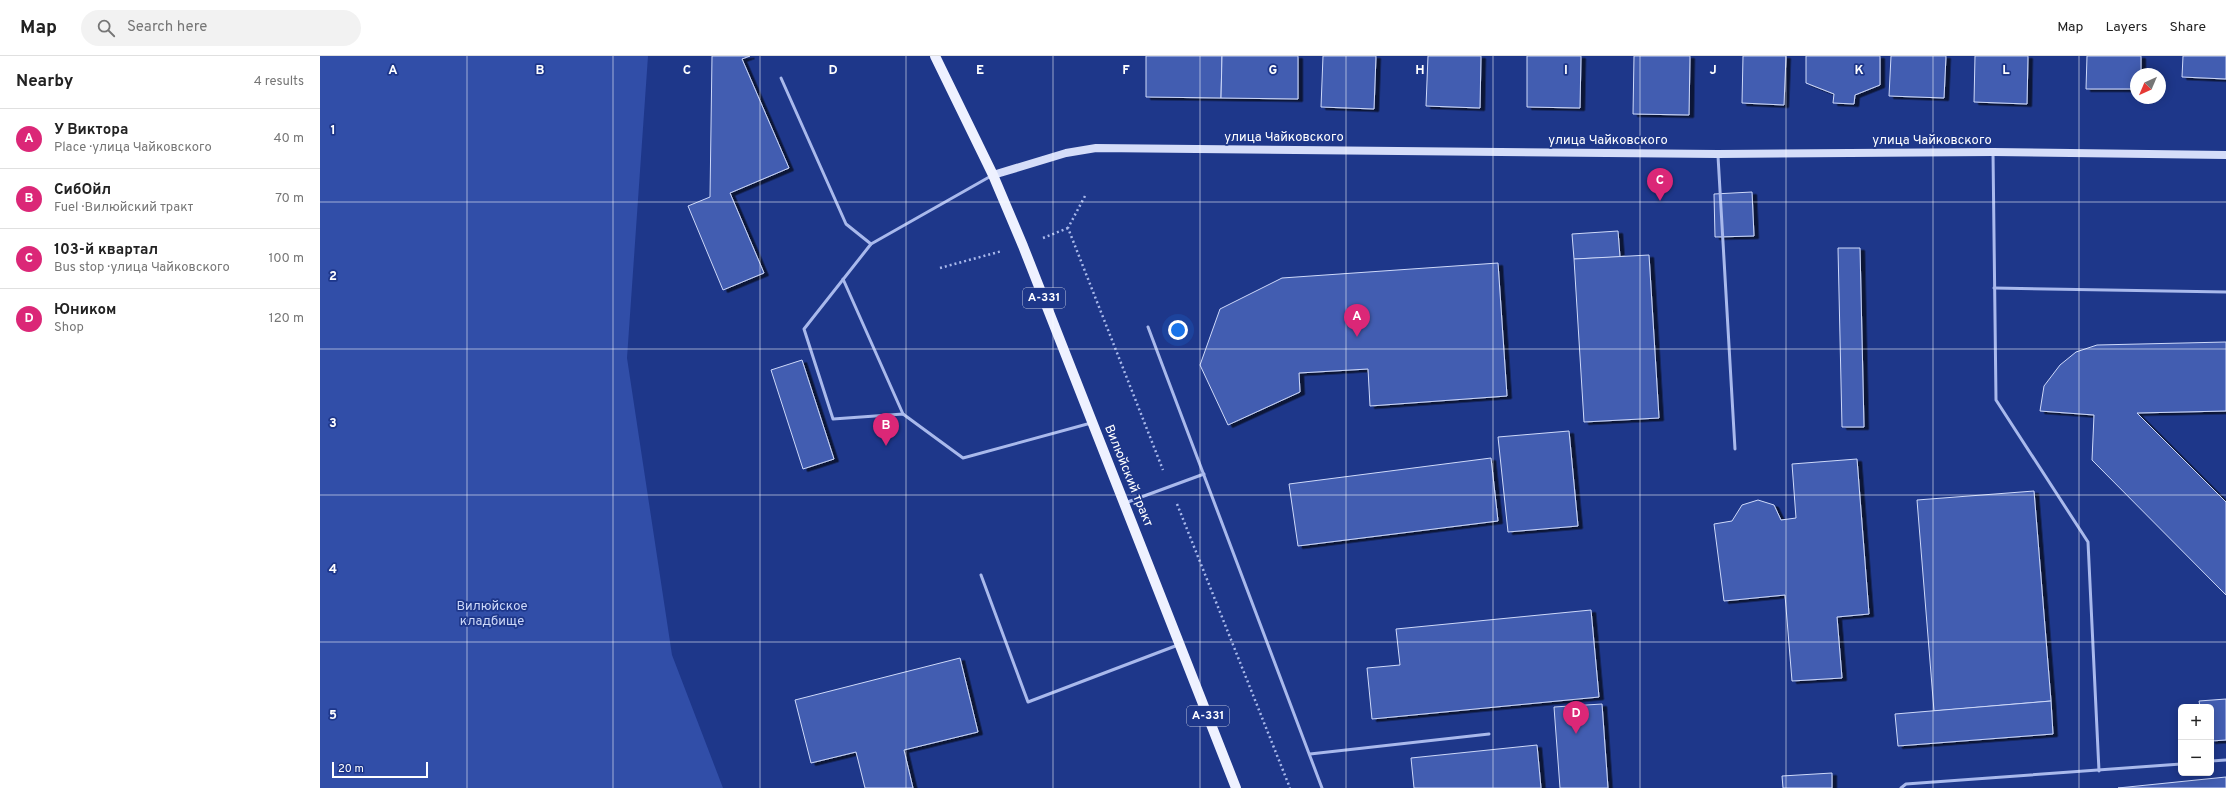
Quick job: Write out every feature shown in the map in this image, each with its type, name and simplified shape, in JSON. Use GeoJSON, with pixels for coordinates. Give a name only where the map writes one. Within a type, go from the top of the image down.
{"type":"FeatureCollection","features":[{"type":"Feature","properties":{"kind":"main road","name":"А-331"},"geometry":{"type":"LineString","coordinates":[[935,56],[993,175]]}},
{"type":"Feature","properties":{"kind":"main road","name":"улица Чайковского"},"geometry":{"type":"LineString","coordinates":[[993,175],[1066,153],[1096,148],[1718,154],[1993,152],[2226,155]]}},
{"type":"Feature","properties":{"kind":"main road","name":"Вилюйский тракт"},"geometry":{"type":"LineString","coordinates":[[993,175],[1236,788]]}},
{"type":"Feature","properties":{"kind":"lane"},"geometry":{"type":"LineString","coordinates":[[781,78],[846,224],[871,244]]}},
{"type":"Feature","properties":{"kind":"lane"},"geometry":{"type":"LineString","coordinates":[[1993,152],[1996,400],[2088,542],[2099,770]]}},
{"type":"Feature","properties":{"kind":"lane"},"geometry":{"type":"LineString","coordinates":[[1718,154],[1735,449]]}},
{"type":"Feature","properties":{"kind":"lane"},"geometry":{"type":"LineString","coordinates":[[903,414],[833,419],[804,329],[871,244],[993,175]]}},
{"type":"Feature","properties":{"kind":"lane"},"geometry":{"type":"LineString","coordinates":[[844,279],[903,414],[963,458],[1092,423]]}},
{"type":"Feature","properties":{"kind":"lane"},"geometry":{"type":"LineString","coordinates":[[1994,288],[2226,292]]}},
{"type":"Feature","properties":{"kind":"lane"},"geometry":{"type":"LineString","coordinates":[[1148,327],[1322,788]]}},
{"type":"Feature","properties":{"kind":"lane"},"geometry":{"type":"LineString","coordinates":[[1124,503],[1204,474]]}},
{"type":"Feature","properties":{"kind":"lane"},"geometry":{"type":"LineString","coordinates":[[981,575],[1028,702],[1179,644]]}},
{"type":"Feature","properties":{"kind":"lane"},"geometry":{"type":"LineString","coordinates":[[1310,754],[1489,734]]}},
{"type":"Feature","properties":{"kind":"lane"},"geometry":{"type":"LineString","coordinates":[[2214,761],[2226,760]]}},
{"type":"Feature","properties":{"kind":"lane"},"geometry":{"type":"LineString","coordinates":[[1900,788],[1906,784],[2178,764]]}},
{"type":"Feature","properties":{"kind":"green space","name":"Вилюйское кладбище"},"geometry":{"type":"Polygon","coordinates":[[[320,56],[648,56],[627,358],[672,655],[723,788],[320,788],[320,56]]]}},
{"type":"Feature","properties":{"kind":"building"},"geometry":{"type":"Polygon","coordinates":[[[712,56],[750,56],[742,59],[789,168],[730,193],[764,273],[723,290],[688,206],[710,197],[712,56]]]}},
{"type":"Feature","properties":{"kind":"building"},"geometry":{"type":"Polygon","coordinates":[[[1146,56],[1222,56],[1221,98],[1146,97],[1146,56]]]}},
{"type":"Feature","properties":{"kind":"building"},"geometry":{"type":"Polygon","coordinates":[[[1222,56],[1298,56],[1298,99],[1221,98],[1222,56]]]}},
{"type":"Feature","properties":{"kind":"building"},"geometry":{"type":"Polygon","coordinates":[[[1323,56],[1376,56],[1374,109],[1321,107],[1323,56]]]}},
{"type":"Feature","properties":{"kind":"building"},"geometry":{"type":"Polygon","coordinates":[[[1428,56],[1481,56],[1480,108],[1426,106],[1428,56]]]}},
{"type":"Feature","properties":{"kind":"building"},"geometry":{"type":"Polygon","coordinates":[[[1527,56],[1581,56],[1580,108],[1527,107],[1527,56]]]}},
{"type":"Feature","properties":{"kind":"building"},"geometry":{"type":"Polygon","coordinates":[[[1634,56],[1690,56],[1689,115],[1633,114],[1634,56]]]}},
{"type":"Feature","properties":{"kind":"building"},"geometry":{"type":"Polygon","coordinates":[[[1743,56],[1786,56],[1784,105],[1742,103],[1743,56]]]}},
{"type":"Feature","properties":{"kind":"building"},"geometry":{"type":"Polygon","coordinates":[[[1806,56],[1880,56],[1880,85],[1855,95],[1854,104],[1833,103],[1834,94],[1806,83],[1806,56]]]}},
{"type":"Feature","properties":{"kind":"building"},"geometry":{"type":"Polygon","coordinates":[[[1891,56],[1946,56],[1944,98],[1889,96],[1891,56]]]}},
{"type":"Feature","properties":{"kind":"building"},"geometry":{"type":"Polygon","coordinates":[[[1975,56],[2028,56],[2027,104],[1974,102],[1975,56]]]}},
{"type":"Feature","properties":{"kind":"building"},"geometry":{"type":"Polygon","coordinates":[[[2087,56],[2141,56],[2141,68],[2130,68],[2130,89],[2086,89],[2087,56]]]}},
{"type":"Feature","properties":{"kind":"building"},"geometry":{"type":"Polygon","coordinates":[[[2183,56],[2226,56],[2226,79],[2182,77],[2183,56]]]}},
{"type":"Feature","properties":{"kind":"building"},"geometry":{"type":"Polygon","coordinates":[[[1752,192],[1754,236],[1715,237],[1714,194],[1752,192]]]}},
{"type":"Feature","properties":{"kind":"building"},"geometry":{"type":"Polygon","coordinates":[[[1618,231],[1620,257],[1574,259],[1572,234],[1618,231]]]}},
{"type":"Feature","properties":{"kind":"building"},"geometry":{"type":"Polygon","coordinates":[[[1838,248],[1860,248],[1864,427],[1842,427],[1838,248]]]}},
{"type":"Feature","properties":{"kind":"building"},"geometry":{"type":"Polygon","coordinates":[[[1649,255],[1659,418],[1584,422],[1574,259],[1649,255]]]}},
{"type":"Feature","properties":{"kind":"building"},"geometry":{"type":"Polygon","coordinates":[[[1498,263],[1507,396],[1370,406],[1368,369],[1299,373],[1300,392],[1228,425],[1200,365],[1220,309],[1282,278],[1498,263]]]}},
{"type":"Feature","properties":{"kind":"building"},"geometry":{"type":"Polygon","coordinates":[[[2226,342],[2226,411],[2137,413],[2226,502],[2226,595],[2092,460],[2094,415],[2040,411],[2044,386],[2060,365],[2076,352],[2097,345],[2226,342]]]}},
{"type":"Feature","properties":{"kind":"building"},"geometry":{"type":"Polygon","coordinates":[[[802,360],[834,459],[803,469],[771,370],[802,360]]]}},
{"type":"Feature","properties":{"kind":"building"},"geometry":{"type":"Polygon","coordinates":[[[1569,431],[1578,526],[1508,532],[1498,437],[1569,431]]]}},
{"type":"Feature","properties":{"kind":"building"},"geometry":{"type":"Polygon","coordinates":[[[1491,458],[1498,521],[1298,546],[1289,484],[1491,458]]]}},
{"type":"Feature","properties":{"kind":"building"},"geometry":{"type":"Polygon","coordinates":[[[1857,459],[1869,614],[1837,617],[1842,678],[1792,681],[1785,595],[1724,601],[1714,524],[1732,521],[1742,505],[1758,500],[1774,505],[1781,520],[1796,518],[1792,464],[1857,459]]]}},
{"type":"Feature","properties":{"kind":"building"},"geometry":{"type":"Polygon","coordinates":[[[2034,491],[2051,701],[1934,711],[1917,500],[2034,491]]]}},
{"type":"Feature","properties":{"kind":"building"},"geometry":{"type":"Polygon","coordinates":[[[1591,610],[1599,697],[1372,719],[1367,668],[1400,665],[1396,629],[1591,610]]]}},
{"type":"Feature","properties":{"kind":"building"},"geometry":{"type":"Polygon","coordinates":[[[960,658],[978,732],[904,750],[913,788],[865,788],[856,752],[811,763],[795,700],[960,658]]]}},
{"type":"Feature","properties":{"kind":"building"},"geometry":{"type":"Polygon","coordinates":[[[2226,699],[2226,740],[2214,741],[2214,704],[2200,704],[2199,701],[2226,699]]]}},
{"type":"Feature","properties":{"kind":"building"},"geometry":{"type":"Polygon","coordinates":[[[2051,701],[2053,734],[1898,746],[1895,714],[2051,701]]]}},
{"type":"Feature","properties":{"kind":"building"},"geometry":{"type":"Polygon","coordinates":[[[1602,704],[1608,788],[1560,788],[1554,707],[1602,704]]]}},
{"type":"Feature","properties":{"kind":"building"},"geometry":{"type":"Polygon","coordinates":[[[1537,745],[1541,788],[1414,788],[1411,758],[1537,745]]]}},
{"type":"Feature","properties":{"kind":"building"},"geometry":{"type":"Polygon","coordinates":[[[1832,773],[1832,788],[1783,788],[1782,776],[1832,773]]]}},
{"type":"Feature","properties":{"kind":"building"},"geometry":{"type":"Polygon","coordinates":[[[2226,777],[2226,788],[2118,788],[2226,777]]]}},
{"type":"Feature","properties":{"kind":"place","name":"103-й квартал"},"geometry":{"type":"Point","coordinates":[1660,201]}},
{"type":"Feature","properties":{"kind":"place","name":"У Виктора"},"geometry":{"type":"Point","coordinates":[1357,337]}},
{"type":"Feature","properties":{"kind":"place","name":"СибОйл"},"geometry":{"type":"Point","coordinates":[886,446]}},
{"type":"Feature","properties":{"kind":"place","name":"Юником"},"geometry":{"type":"Point","coordinates":[1576,734]}}]}
